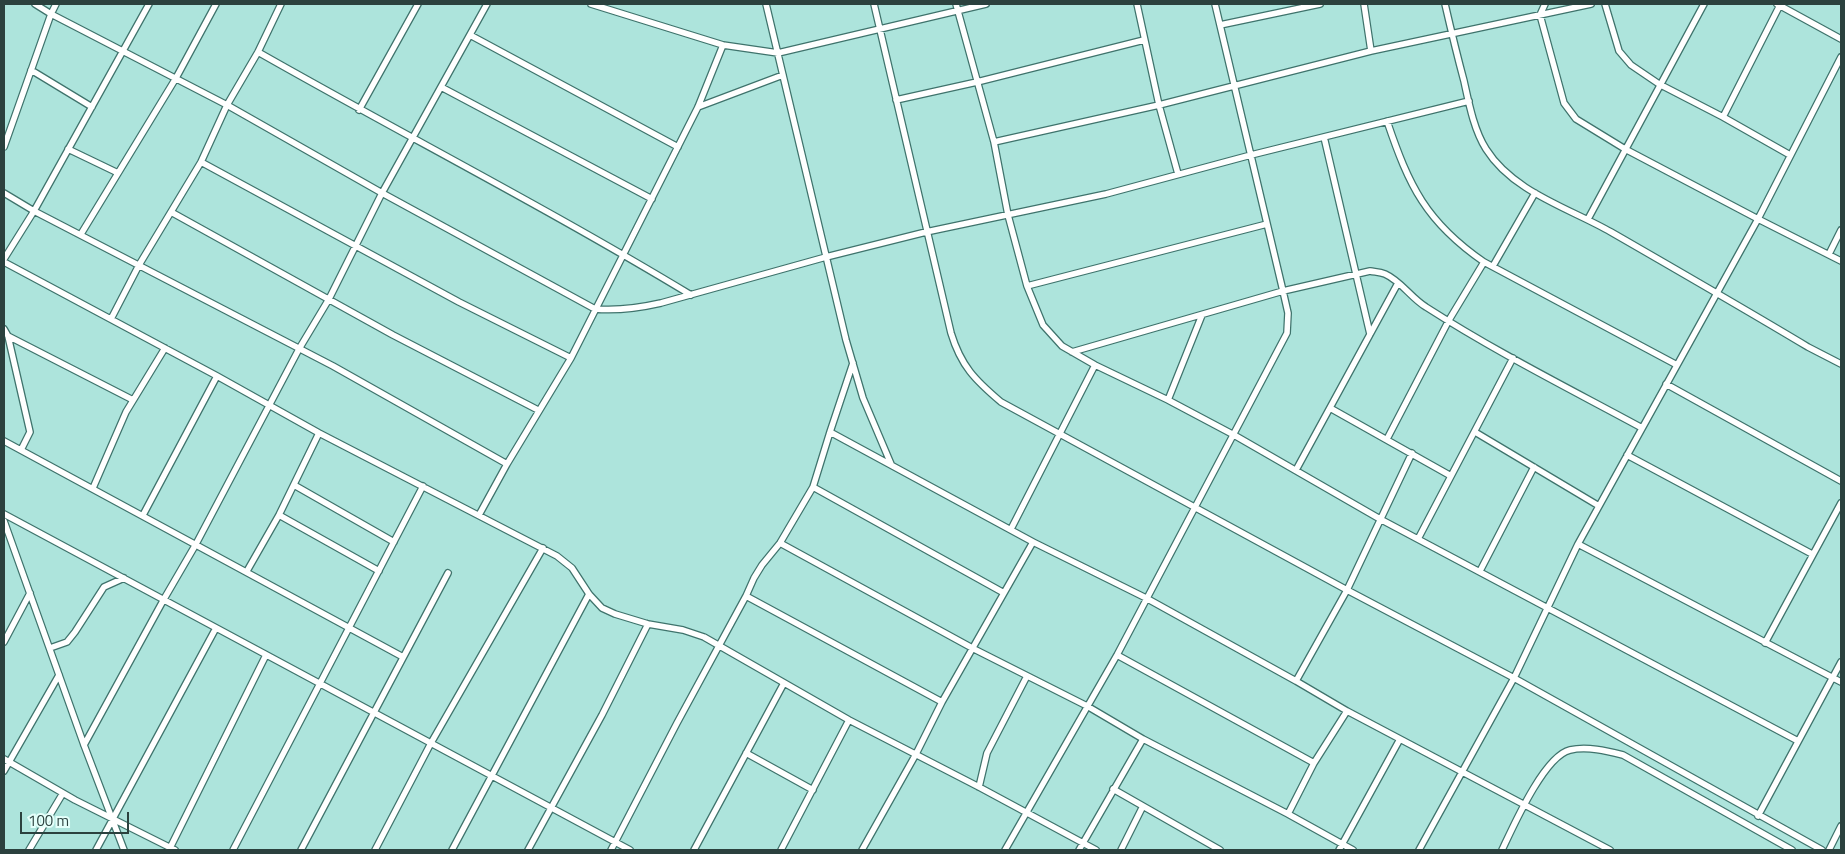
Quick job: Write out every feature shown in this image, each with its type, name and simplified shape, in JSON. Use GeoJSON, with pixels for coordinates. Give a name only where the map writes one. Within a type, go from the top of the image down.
{"type":"FeatureCollection","features":[{"type":"Feature","properties":{"kind":"street"},"geometry":{"type":"LineString","coordinates":[[35,4],[227,105],[382,193],[595,309],[638,309],[826,257],[926,232],[1106,194],[1251,155],[1469,101]]}},
{"type":"Feature","properties":{"kind":"street"},"geometry":{"type":"LineString","coordinates":[[4,147],[56,4]]}},
{"type":"Feature","properties":{"kind":"street"},"geometry":{"type":"LineString","coordinates":[[149,4],[34,211],[4,261],[319,432],[543,548],[572,568],[589,594],[602,608],[648,624],[695,633],[849,720],[1096,850]]}},
{"type":"Feature","properties":{"kind":"street"},"geometry":{"type":"LineString","coordinates":[[81,234],[176,78],[216,4]]}},
{"type":"Feature","properties":{"kind":"street"},"geometry":{"type":"LineString","coordinates":[[110,320],[138,265],[201,162],[227,105],[258,52],[282,4]]}},
{"type":"Feature","properties":{"kind":"street"},"geometry":{"type":"LineString","coordinates":[[359,110],[418,4]]}},
{"type":"Feature","properties":{"kind":"street"},"geometry":{"type":"LineString","coordinates":[[84,745],[196,544],[299,348],[329,300],[382,193],[487,4]]}},
{"type":"Feature","properties":{"kind":"street"},"geometry":{"type":"LineString","coordinates":[[591,4],[723,45],[778,52],[986,4]]}},
{"type":"Feature","properties":{"kind":"street"},"geometry":{"type":"LineString","coordinates":[[766,4],[853,364],[863,398],[891,464]]}},
{"type":"Feature","properties":{"kind":"street"},"geometry":{"type":"LineString","coordinates":[[874,4],[951,333],[963,364],[974,378],[1001,402],[1347,590],[1514,678],[1758,816],[1822,850]]}},
{"type":"Feature","properties":{"kind":"street"},"geometry":{"type":"LineString","coordinates":[[956,4],[994,142],[1008,215],[1027,286],[1043,326],[1058,342],[1095,365],[1168,400],[1234,435],[1380,518],[1798,741]]}},
{"type":"Feature","properties":{"kind":"street"},"geometry":{"type":"LineString","coordinates":[[1137,4],[1159,105],[1178,174]]}},
{"type":"Feature","properties":{"kind":"street"},"geometry":{"type":"LineString","coordinates":[[1004,850],[1117,655],[1287,333],[1288,313],[1215,4]]}},
{"type":"Feature","properties":{"kind":"street"},"geometry":{"type":"LineString","coordinates":[[1220,25],[1320,4]]}},
{"type":"Feature","properties":{"kind":"street"},"geometry":{"type":"LineString","coordinates":[[1364,4],[1371,51]]}},
{"type":"Feature","properties":{"kind":"street"},"geometry":{"type":"LineString","coordinates":[[1445,4],[1477,130],[1497,164],[1535,193],[1588,219],[1717,292],[1808,347],[1841,364]]}},
{"type":"Feature","properties":{"kind":"street"},"geometry":{"type":"LineString","coordinates":[[1545,4],[1540,14],[1564,103],[1576,119],[1625,149],[1841,261]]}},
{"type":"Feature","properties":{"kind":"street"},"geometry":{"type":"LineString","coordinates":[[994,142],[1159,105],[1371,51],[1591,4]]}},
{"type":"Feature","properties":{"kind":"street"},"geometry":{"type":"LineString","coordinates":[[1605,4],[1615,43],[1623,58],[1636,69],[1659,84],[1723,116],[1790,155]]}},
{"type":"Feature","properties":{"kind":"street"},"geometry":{"type":"LineString","coordinates":[[1588,219],[1659,84],[1704,4]]}},
{"type":"Feature","properties":{"kind":"street"},"geometry":{"type":"LineString","coordinates":[[1723,116],[1778,4],[1841,39]]}},
{"type":"Feature","properties":{"kind":"street"},"geometry":{"type":"LineString","coordinates":[[470,35],[678,147]]}},
{"type":"Feature","properties":{"kind":"street"},"geometry":{"type":"LineString","coordinates":[[896,100],[977,82],[1144,40]]}},
{"type":"Feature","properties":{"kind":"street"},"geometry":{"type":"LineString","coordinates":[[479,515],[538,410],[571,358],[698,107],[723,45]]}},
{"type":"Feature","properties":{"kind":"street"},"geometry":{"type":"LineString","coordinates":[[258,52],[359,110],[624,254],[691,295]]}},
{"type":"Feature","properties":{"kind":"street"},"geometry":{"type":"LineString","coordinates":[[1419,850],[1514,678],[1578,544],[1758,219],[1841,57]]}},
{"type":"Feature","properties":{"kind":"street"},"geometry":{"type":"LineString","coordinates":[[31,70],[92,108]]}},
{"type":"Feature","properties":{"kind":"street"},"geometry":{"type":"LineString","coordinates":[[698,107],[783,75]]}},
{"type":"Feature","properties":{"kind":"street"},"geometry":{"type":"LineString","coordinates":[[441,87],[652,198]]}},
{"type":"Feature","properties":{"kind":"street"},"geometry":{"type":"LineString","coordinates":[[1387,121],[1405,170],[1432,217],[1462,247],[1484,262],[1677,364]]}},
{"type":"Feature","properties":{"kind":"street"},"geometry":{"type":"LineString","coordinates":[[1324,137],[1370,334]]}},
{"type":"Feature","properties":{"kind":"street"},"geometry":{"type":"LineString","coordinates":[[68,149],[118,173]]}},
{"type":"Feature","properties":{"kind":"street"},"geometry":{"type":"LineString","coordinates":[[201,162],[458,302],[571,358]]}},
{"type":"Feature","properties":{"kind":"street"},"geometry":{"type":"LineString","coordinates":[[4,193],[34,211],[299,348],[507,464]]}},
{"type":"Feature","properties":{"kind":"street"},"geometry":{"type":"LineString","coordinates":[[1493,266],[1535,193]]}},
{"type":"Feature","properties":{"kind":"street"},"geometry":{"type":"LineString","coordinates":[[171,212],[393,335],[538,410]]}},
{"type":"Feature","properties":{"kind":"street"},"geometry":{"type":"LineString","coordinates":[[1027,286],[1267,224]]}},
{"type":"Feature","properties":{"kind":"street"},"geometry":{"type":"LineString","coordinates":[[1829,254],[1841,230]]}},
{"type":"Feature","properties":{"kind":"street"},"geometry":{"type":"LineString","coordinates":[[1387,439],[1448,320],[1484,262]]}},
{"type":"Feature","properties":{"kind":"street"},"geometry":{"type":"LineString","coordinates":[[1072,352],[1283,291],[1370,271],[1384,274],[1398,283],[1425,307],[1513,358],[1642,428]]}},
{"type":"Feature","properties":{"kind":"street"},"geometry":{"type":"LineString","coordinates":[[1296,470],[1398,283]]}},
{"type":"Feature","properties":{"kind":"street"},"geometry":{"type":"LineString","coordinates":[[1168,400],[1202,314]]}},
{"type":"Feature","properties":{"kind":"street"},"geometry":{"type":"LineString","coordinates":[[4,329],[8,336],[30,432],[20,450]]}},
{"type":"Feature","properties":{"kind":"street"},"geometry":{"type":"LineString","coordinates":[[8,336],[133,400]]}},
{"type":"Feature","properties":{"kind":"street"},"geometry":{"type":"LineString","coordinates":[[93,488],[126,412],[165,348]]}},
{"type":"Feature","properties":{"kind":"street"},"geometry":{"type":"LineString","coordinates":[[1418,538],[1513,358]]}},
{"type":"Feature","properties":{"kind":"street"},"geometry":{"type":"LineString","coordinates":[[611,850],[676,723],[754,578],[762,565],[780,544],[813,487],[853,364]]}},
{"type":"Feature","properties":{"kind":"street"},"geometry":{"type":"LineString","coordinates":[[1011,529],[1095,365]]}},
{"type":"Feature","properties":{"kind":"street"},"geometry":{"type":"LineString","coordinates":[[143,515],[217,376]]}},
{"type":"Feature","properties":{"kind":"street"},"geometry":{"type":"LineString","coordinates":[[1666,384],[1841,481]]}},
{"type":"Feature","properties":{"kind":"street"},"geometry":{"type":"LineString","coordinates":[[1330,408],[1451,476]]}},
{"type":"Feature","properties":{"kind":"street"},"geometry":{"type":"LineString","coordinates":[[246,571],[279,515],[319,432]]}},
{"type":"Feature","properties":{"kind":"street"},"geometry":{"type":"LineString","coordinates":[[830,432],[1032,542],[1146,598],[1347,711],[1610,850]]}},
{"type":"Feature","properties":{"kind":"street"},"geometry":{"type":"LineString","coordinates":[[1475,432],[1599,506]]}},
{"type":"Feature","properties":{"kind":"street"},"geometry":{"type":"LineString","coordinates":[[4,441],[404,657]]}},
{"type":"Feature","properties":{"kind":"street"},"geometry":{"type":"LineString","coordinates":[[1296,681],[1347,590],[1412,453]]}},
{"type":"Feature","properties":{"kind":"street"},"geometry":{"type":"LineString","coordinates":[[1627,455],[1812,554]]}},
{"type":"Feature","properties":{"kind":"street"},"geometry":{"type":"LineString","coordinates":[[1480,571],[1534,467]]}},
{"type":"Feature","properties":{"kind":"street"},"geometry":{"type":"LineString","coordinates":[[294,485],[394,542]]}},
{"type":"Feature","properties":{"kind":"street"},"geometry":{"type":"LineString","coordinates":[[232,850],[423,486]]}},
{"type":"Feature","properties":{"kind":"street"},"geometry":{"type":"LineString","coordinates":[[813,487],[1004,593]]}},
{"type":"Feature","properties":{"kind":"street"},"geometry":{"type":"LineString","coordinates":[[1765,643],[1841,503]]}},
{"type":"Feature","properties":{"kind":"street"},"geometry":{"type":"LineString","coordinates":[[4,514],[630,850]]}},
{"type":"Feature","properties":{"kind":"street"},"geometry":{"type":"LineString","coordinates":[[279,515],[379,571]]}},
{"type":"Feature","properties":{"kind":"street"},"geometry":{"type":"LineString","coordinates":[[4,521],[5,529],[124,850]]}},
{"type":"Feature","properties":{"kind":"street"},"geometry":{"type":"LineString","coordinates":[[862,850],[1032,542]]}},
{"type":"Feature","properties":{"kind":"street"},"geometry":{"type":"LineString","coordinates":[[780,544],[1354,850]]}},
{"type":"Feature","properties":{"kind":"street"},"geometry":{"type":"LineString","coordinates":[[1578,544],[1841,682]]}},
{"type":"Feature","properties":{"kind":"street"},"geometry":{"type":"LineString","coordinates":[[375,850],[431,743],[543,548]]}},
{"type":"Feature","properties":{"kind":"street"},"geometry":{"type":"LineString","coordinates":[[300,850],[448,573]]}},
{"type":"Feature","properties":{"kind":"street"},"geometry":{"type":"LineString","coordinates":[[50,648],[67,642],[76,632],[104,587],[124,578]]}},
{"type":"Feature","properties":{"kind":"street"},"geometry":{"type":"LineString","coordinates":[[4,642],[30,593]]}},
{"type":"Feature","properties":{"kind":"street"},"geometry":{"type":"LineString","coordinates":[[452,850],[589,594]]}},
{"type":"Feature","properties":{"kind":"street"},"geometry":{"type":"LineString","coordinates":[[746,596],[942,702]]}},
{"type":"Feature","properties":{"kind":"street"},"geometry":{"type":"LineString","coordinates":[[528,850],[602,716],[648,624]]}},
{"type":"Feature","properties":{"kind":"street"},"geometry":{"type":"LineString","coordinates":[[96,850],[216,628]]}},
{"type":"Feature","properties":{"kind":"street"},"geometry":{"type":"LineString","coordinates":[[1117,655],[1314,763]]}},
{"type":"Feature","properties":{"kind":"street"},"geometry":{"type":"LineString","coordinates":[[6,761],[63,793],[173,849],[266,656]]}},
{"type":"Feature","properties":{"kind":"street"},"geometry":{"type":"LineString","coordinates":[[1758,816],[1841,662]]}},
{"type":"Feature","properties":{"kind":"street"},"geometry":{"type":"LineString","coordinates":[[4,771],[6,761],[59,675]]}},
{"type":"Feature","properties":{"kind":"street"},"geometry":{"type":"LineString","coordinates":[[979,787],[987,753],[1027,676]]}},
{"type":"Feature","properties":{"kind":"street"},"geometry":{"type":"LineString","coordinates":[[694,850],[784,683]]}},
{"type":"Feature","properties":{"kind":"street"},"geometry":{"type":"LineString","coordinates":[[1288,814],[1314,763],[1347,711]]}},
{"type":"Feature","properties":{"kind":"street"},"geometry":{"type":"LineString","coordinates":[[781,850],[849,720]]}},
{"type":"Feature","properties":{"kind":"street"},"geometry":{"type":"LineString","coordinates":[[1080,850],[1143,739]]}},
{"type":"Feature","properties":{"kind":"street"},"geometry":{"type":"LineString","coordinates":[[1339,850],[1400,739]]}},
{"type":"Feature","properties":{"kind":"street"},"geometry":{"type":"LineString","coordinates":[[1502,850],[1542,775],[1562,754],[1568,750],[1578,749],[1609,751],[1624,755],[1792,850]]}},
{"type":"Feature","properties":{"kind":"street"},"geometry":{"type":"LineString","coordinates":[[746,753],[813,790]]}},
{"type":"Feature","properties":{"kind":"street"},"geometry":{"type":"LineString","coordinates":[[1114,789],[1220,850]]}},
{"type":"Feature","properties":{"kind":"street"},"geometry":{"type":"LineString","coordinates":[[29,850],[63,793]]}},
{"type":"Feature","properties":{"kind":"street"},"geometry":{"type":"LineString","coordinates":[[1121,850],[1143,806]]}},
{"type":"Feature","properties":{"kind":"street"},"geometry":{"type":"LineString","coordinates":[[1828,850],[1841,826]]}}]}
